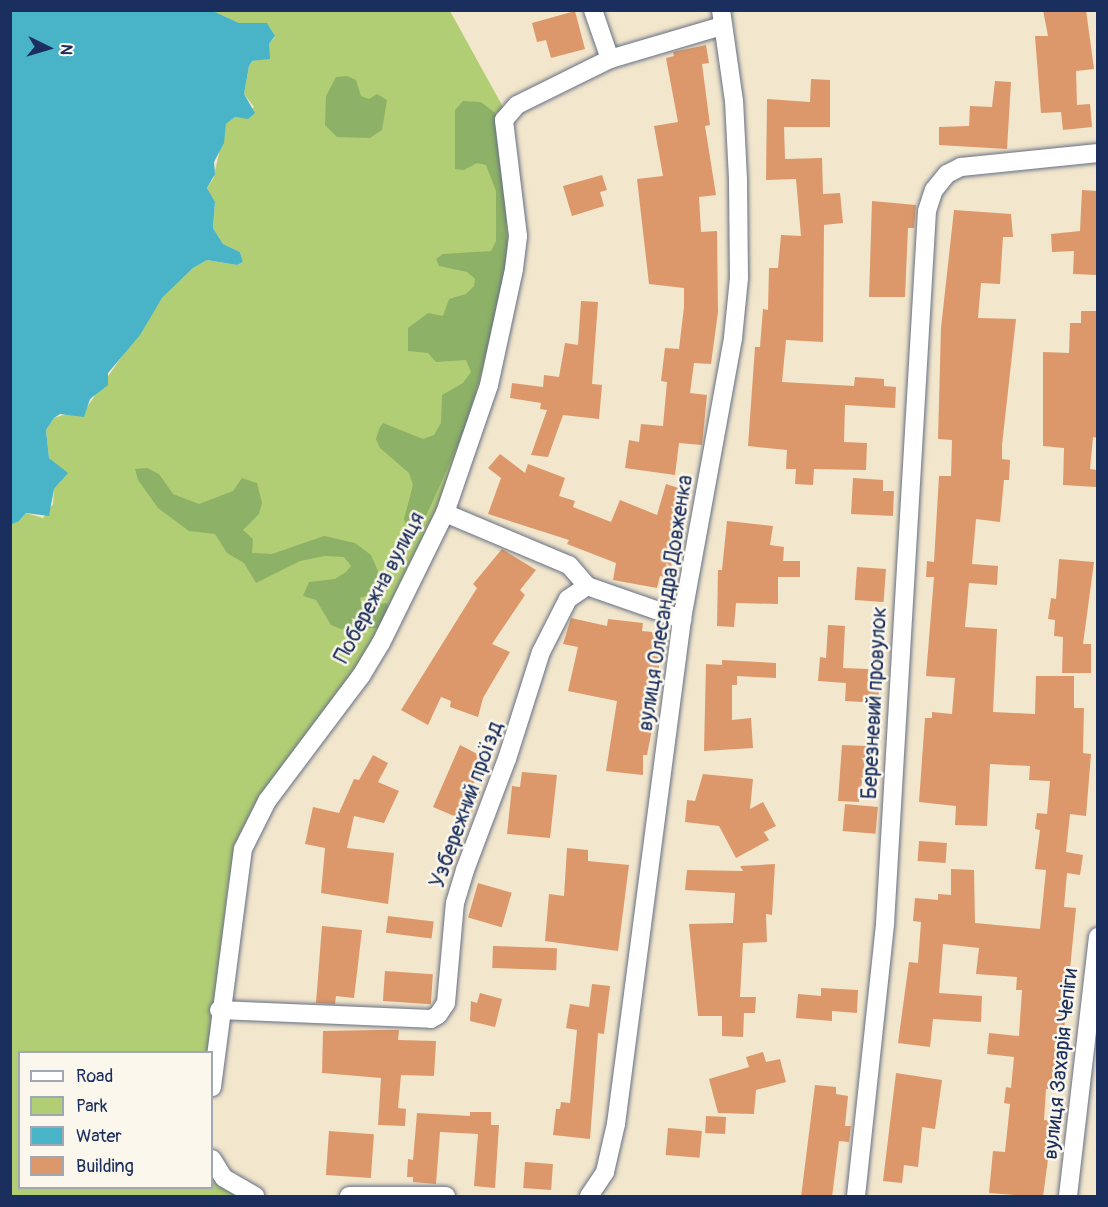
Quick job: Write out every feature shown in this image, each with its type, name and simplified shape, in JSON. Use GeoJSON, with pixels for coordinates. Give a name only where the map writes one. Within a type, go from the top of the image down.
{"type":"FeatureCollection","features":[{"type":"Feature","properties":{"kind":"street"},"geometry":{"type":"LineString","coordinates":[[593,10],[610,59],[721,18]]}},
{"type":"Feature","properties":{"kind":"street","name":"вулиця Олесандра Довженка"},"geometry":{"type":"LineString","coordinates":[[589,1197],[605,1172],[616,1124],[682,619],[733,338],[739,278],[734,101],[721,18]]}},
{"type":"Feature","properties":{"kind":"street","name":"Побережна вулиця"},"geometry":{"type":"LineString","coordinates":[[213,1076],[219,1010],[243,849],[257,818],[361,676],[445,513],[489,385],[514,269],[517,215],[504,120],[517,105],[610,59]]}},
{"type":"Feature","properties":{"kind":"street","name":"Березневий провулок"},"geometry":{"type":"LineString","coordinates":[[856,1197],[885,924],[927,211],[934,190],[947,174],[961,167],[1098,153]]}},
{"type":"Feature","properties":{"kind":"street"},"geometry":{"type":"LineString","coordinates":[[445,513],[569,565],[587,586],[682,619]]}},
{"type":"Feature","properties":{"kind":"street","name":"Узбережний проїзд"},"geometry":{"type":"LineString","coordinates":[[219,1010],[431,1019],[438,1016],[446,1003],[455,903],[465,870],[507,759],[542,652],[568,599],[587,586]]}},
{"type":"Feature","properties":{"kind":"street","name":"вулиця Захарія Чепіги"},"geometry":{"type":"LineString","coordinates":[[1068,1197],[1098,937]]}},
{"type":"Feature","properties":{"kind":"street"},"geometry":{"type":"LineString","coordinates":[[213,1161],[224,1178],[255,1197]]}},
{"type":"Feature","properties":{"kind":"street"},"geometry":{"type":"LineString","coordinates":[[349,1197],[446,1197]]}},
{"type":"Feature","properties":{"kind":"green space"},"geometry":{"type":"Polygon","coordinates":[[[213,11],[450,11],[503,107],[513,239],[472,426],[396,607],[238,848],[228,884],[210,1051],[18,1051],[18,1189],[213,1189],[213,1174],[241,1196],[11,1196],[10,524],[18,522],[26,513],[43,518],[53,504],[54,489],[61,481],[61,469],[49,458],[46,430],[54,418],[87,407],[162,298],[193,268],[207,260],[237,265],[243,262],[240,252],[223,244],[213,228],[215,203],[207,188],[213,179],[226,124],[235,117],[243,118],[254,107],[244,94],[249,66],[252,61],[265,59],[269,44],[275,37],[269,26],[239,23],[213,11]]]}},
{"type":"Feature","properties":{"kind":"green space"},"geometry":{"type":"Polygon","coordinates":[[[347,76],[356,80],[361,96],[369,99],[377,94],[387,100],[382,130],[370,138],[337,137],[325,125],[326,96],[336,77],[347,76]]]}},
{"type":"Feature","properties":{"kind":"green space"},"geometry":{"type":"Polygon","coordinates":[[[463,101],[481,102],[495,113],[502,126],[508,264],[497,316],[465,429],[423,523],[417,532],[409,532],[404,519],[413,485],[409,473],[380,448],[376,439],[379,429],[383,423],[423,439],[434,435],[441,423],[442,395],[463,383],[471,372],[466,360],[436,362],[428,353],[408,351],[408,328],[428,313],[443,316],[449,299],[466,294],[474,286],[475,279],[467,272],[439,266],[436,259],[443,254],[491,251],[496,241],[496,191],[486,165],[477,163],[464,170],[455,169],[455,110],[463,101]]]}},
{"type":"Feature","properties":{"kind":"green space"},"geometry":{"type":"Polygon","coordinates":[[[147,468],[159,474],[173,494],[199,504],[233,491],[242,478],[257,483],[262,503],[259,514],[243,530],[253,539],[252,553],[272,554],[324,536],[355,543],[371,555],[382,580],[377,592],[360,598],[362,607],[386,603],[390,609],[387,618],[377,628],[341,629],[331,625],[316,600],[303,596],[309,582],[335,579],[346,572],[351,566],[344,557],[325,556],[300,561],[256,583],[244,563],[227,553],[215,534],[189,531],[158,508],[138,480],[135,469],[147,468]]]}},
{"type":"Feature","properties":{"kind":"water"},"geometry":{"type":"Polygon","coordinates":[[[10,11],[213,11],[239,23],[267,23],[275,36],[269,44],[270,59],[252,61],[249,66],[244,94],[255,113],[248,119],[235,117],[226,124],[224,143],[214,162],[215,174],[207,188],[215,202],[213,228],[223,244],[240,252],[243,262],[237,265],[207,260],[193,268],[162,298],[140,335],[108,373],[108,385],[90,399],[84,417],[60,414],[54,418],[46,430],[49,458],[68,473],[54,489],[49,516],[26,513],[18,522],[11,524],[10,11]]]}},
{"type":"Feature","properties":{"kind":"building"},"geometry":{"type":"Polygon","coordinates":[[[1043,10],[1086,10],[1094,69],[1076,71],[1077,105],[1090,104],[1092,127],[1063,130],[1061,112],[1041,113],[1035,36],[1048,36],[1043,10]]]}},
{"type":"Feature","properties":{"kind":"building"},"geometry":{"type":"Polygon","coordinates":[[[575,11],[585,49],[551,58],[546,40],[537,42],[532,23],[575,11]]]}},
{"type":"Feature","properties":{"kind":"building"},"geometry":{"type":"Polygon","coordinates":[[[706,45],[709,63],[702,64],[710,125],[705,126],[716,195],[699,197],[701,232],[717,231],[718,312],[711,364],[694,363],[690,393],[707,395],[702,445],[679,443],[675,475],[625,468],[629,440],[639,442],[641,424],[663,426],[667,382],[661,381],[665,348],[679,349],[684,307],[684,288],[649,284],[637,179],[663,176],[654,126],[678,122],[666,58],[674,56],[673,52],[706,45]]]}},
{"type":"Feature","properties":{"kind":"building"},"geometry":{"type":"Polygon","coordinates":[[[811,79],[830,80],[830,127],[784,127],[785,159],[822,158],[823,194],[840,193],[843,223],[824,225],[823,342],[786,340],[782,382],[854,386],[855,377],[884,379],[884,386],[896,387],[895,408],[845,405],[844,442],[867,443],[866,470],[814,469],[813,485],[795,484],[796,469],[786,469],[787,450],[748,446],[755,347],[760,347],[763,309],[768,310],[769,268],[778,268],[781,235],[801,236],[796,179],[766,180],[767,99],[810,102],[811,79]]]}},
{"type":"Feature","properties":{"kind":"building"},"geometry":{"type":"Polygon","coordinates":[[[995,81],[1011,82],[1007,149],[939,145],[939,127],[969,126],[970,106],[992,107],[995,81]]]}},
{"type":"Feature","properties":{"kind":"building"},"geometry":{"type":"Polygon","coordinates":[[[602,175],[607,190],[600,192],[604,206],[572,216],[563,186],[602,175]]]}},
{"type":"Feature","properties":{"kind":"building"},"geometry":{"type":"Polygon","coordinates":[[[1082,190],[1098,191],[1098,275],[1073,274],[1074,251],[1052,252],[1051,234],[1080,231],[1082,190]]]}},
{"type":"Feature","properties":{"kind":"building"},"geometry":{"type":"Polygon","coordinates":[[[872,201],[916,205],[914,228],[908,228],[905,297],[869,297],[872,201]]]}},
{"type":"Feature","properties":{"kind":"building"},"geometry":{"type":"Polygon","coordinates":[[[954,210],[1011,214],[1013,237],[1003,237],[1000,284],[981,283],[978,318],[1016,319],[1002,445],[1002,459],[1010,460],[1009,480],[1004,480],[1000,522],[976,519],[972,564],[998,566],[997,585],[969,583],[965,627],[997,629],[993,712],[1035,714],[1036,676],[1074,676],[1074,708],[1084,708],[1083,753],[1091,754],[1086,816],[1070,814],[1066,852],[1083,855],[1080,875],[1067,873],[1064,907],[1076,908],[1057,1090],[1046,1089],[1044,1120],[1053,1121],[1043,1197],[989,1193],[993,1151],[1005,1152],[1010,1104],[1004,1103],[1006,1087],[1011,1088],[1014,1057],[987,1054],[989,1033],[1019,1036],[1022,990],[1016,990],[1017,977],[976,974],[979,948],[943,944],[939,993],[982,996],[981,1022],[933,1019],[930,1047],[898,1043],[909,962],[918,963],[921,922],[913,921],[915,898],[938,900],[938,894],[951,895],[951,869],[974,870],[975,923],[1040,929],[1046,870],[1035,869],[1040,830],[1035,829],[1037,813],[1047,814],[1050,781],[1029,780],[1030,766],[990,764],[987,826],[955,825],[956,806],[919,802],[925,718],[932,718],[932,712],[952,714],[955,678],[926,676],[934,577],[926,577],[927,561],[934,562],[939,476],[951,476],[952,440],[938,439],[941,328],[954,210]]]}},
{"type":"Feature","properties":{"kind":"building"},"geometry":{"type":"Polygon","coordinates":[[[581,301],[598,302],[592,384],[602,385],[599,419],[563,415],[548,457],[531,455],[547,410],[540,409],[541,403],[510,398],[512,383],[543,387],[544,375],[559,377],[565,343],[578,345],[581,301]]]}},
{"type":"Feature","properties":{"kind":"building"},"geometry":{"type":"Polygon","coordinates":[[[1081,311],[1098,311],[1098,438],[1093,437],[1090,469],[1097,470],[1096,487],[1063,485],[1064,448],[1043,446],[1043,352],[1069,353],[1070,323],[1081,323],[1081,311]]]}},
{"type":"Feature","properties":{"kind":"building"},"geometry":{"type":"Polygon","coordinates":[[[500,454],[525,473],[528,464],[565,478],[559,496],[575,501],[573,507],[611,522],[620,500],[657,515],[666,484],[685,490],[664,560],[672,561],[670,578],[660,576],[657,588],[613,580],[616,563],[567,544],[569,540],[488,514],[501,478],[488,468],[500,454]]]}},
{"type":"Feature","properties":{"kind":"building"},"geometry":{"type":"Polygon","coordinates":[[[853,478],[883,480],[883,491],[894,491],[893,516],[851,514],[853,478]]]}},
{"type":"Feature","properties":{"kind":"building"},"geometry":{"type":"Polygon","coordinates":[[[727,521],[773,526],[770,545],[784,547],[783,561],[800,561],[800,577],[778,577],[778,604],[736,603],[734,627],[717,626],[718,570],[722,570],[727,521]]]}},
{"type":"Feature","properties":{"kind":"building"},"geometry":{"type":"Polygon","coordinates":[[[502,549],[536,570],[520,590],[525,595],[492,644],[510,652],[483,698],[478,717],[450,707],[451,701],[441,697],[428,725],[401,710],[477,588],[473,584],[502,549]]]}},
{"type":"Feature","properties":{"kind":"building"},"geometry":{"type":"Polygon","coordinates":[[[1059,559],[1094,562],[1083,644],[1091,644],[1091,673],[1062,673],[1063,637],[1054,636],[1055,620],[1048,619],[1051,598],[1056,599],[1059,559]]]}},
{"type":"Feature","properties":{"kind":"building"},"geometry":{"type":"Polygon","coordinates":[[[857,567],[886,569],[884,602],[855,600],[857,567]]]}},
{"type":"Feature","properties":{"kind":"building"},"geometry":{"type":"Polygon","coordinates":[[[571,618],[607,626],[608,619],[643,623],[642,631],[662,633],[654,719],[647,755],[643,755],[643,775],[606,771],[617,701],[568,691],[578,647],[563,644],[571,618]]]}},
{"type":"Feature","properties":{"kind":"building"},"geometry":{"type":"Polygon","coordinates":[[[828,625],[845,626],[843,668],[868,669],[868,677],[880,678],[878,703],[845,701],[846,683],[818,681],[820,657],[826,658],[828,625]]]}},
{"type":"Feature","properties":{"kind":"building"},"geometry":{"type":"Polygon","coordinates":[[[722,660],[776,663],[776,678],[737,676],[737,685],[732,685],[732,720],[751,718],[753,748],[704,751],[706,664],[722,665],[722,660]]]}},
{"type":"Feature","properties":{"kind":"building"},"geometry":{"type":"Polygon","coordinates":[[[460,745],[487,759],[472,786],[481,790],[468,822],[433,807],[460,745]]]}},
{"type":"Feature","properties":{"kind":"building"},"geometry":{"type":"Polygon","coordinates":[[[842,745],[867,746],[859,802],[838,801],[842,745]]]}},
{"type":"Feature","properties":{"kind":"building"},"geometry":{"type":"Polygon","coordinates":[[[373,755],[388,763],[378,782],[399,791],[384,823],[354,816],[347,848],[394,853],[388,904],[321,893],[325,848],[305,844],[313,807],[339,813],[354,779],[359,780],[373,755]]]}},
{"type":"Feature","properties":{"kind":"building"},"geometry":{"type":"Polygon","coordinates":[[[522,772],[557,775],[550,838],[507,834],[512,786],[520,787],[522,772]]]}},
{"type":"Feature","properties":{"kind":"building"},"geometry":{"type":"Polygon","coordinates":[[[703,774],[753,779],[750,809],[763,802],[776,826],[764,832],[769,840],[736,858],[719,826],[685,822],[687,800],[695,801],[703,774]]]}},
{"type":"Feature","properties":{"kind":"building"},"geometry":{"type":"Polygon","coordinates":[[[845,804],[878,807],[876,834],[843,831],[845,804]]]}},
{"type":"Feature","properties":{"kind":"building"},"geometry":{"type":"Polygon","coordinates":[[[919,841],[947,843],[946,863],[918,861],[919,841]]]}},
{"type":"Feature","properties":{"kind":"building"},"geometry":{"type":"Polygon","coordinates":[[[567,848],[588,850],[588,861],[629,865],[618,951],[545,941],[549,894],[564,896],[567,848]]]}},
{"type":"Feature","properties":{"kind":"building"},"geometry":{"type":"Polygon","coordinates":[[[775,864],[772,915],[766,914],[767,942],[743,943],[740,997],[756,997],[755,1013],[744,1013],[743,1037],[722,1036],[722,1016],[698,1016],[689,924],[733,923],[735,893],[685,890],[687,870],[743,871],[740,866],[775,864]]]}},
{"type":"Feature","properties":{"kind":"building"},"geometry":{"type":"Polygon","coordinates":[[[478,883],[512,893],[502,927],[468,918],[478,883]]]}},
{"type":"Feature","properties":{"kind":"building"},"geometry":{"type":"Polygon","coordinates":[[[388,916],[434,922],[432,938],[386,933],[388,916]]]}},
{"type":"Feature","properties":{"kind":"building"},"geometry":{"type":"Polygon","coordinates":[[[322,926],[362,930],[354,998],[336,996],[335,1004],[316,1003],[322,926]]]}},
{"type":"Feature","properties":{"kind":"building"},"geometry":{"type":"Polygon","coordinates":[[[493,946],[557,948],[556,970],[492,968],[493,946]]]}},
{"type":"Feature","properties":{"kind":"building"},"geometry":{"type":"Polygon","coordinates":[[[385,971],[433,974],[431,1004],[383,1001],[385,971]]]}},
{"type":"Feature","properties":{"kind":"building"},"geometry":{"type":"Polygon","coordinates":[[[592,984],[610,986],[604,1034],[598,1033],[590,1139],[553,1135],[556,1109],[560,1109],[561,1102],[570,1103],[577,1030],[566,1028],[570,1004],[589,1007],[592,984]]]}},
{"type":"Feature","properties":{"kind":"building"},"geometry":{"type":"Polygon","coordinates":[[[821,988],[858,990],[857,1013],[832,1011],[832,1021],[796,1018],[798,994],[821,996],[821,988]]]}},
{"type":"Feature","properties":{"kind":"building"},"geometry":{"type":"Polygon","coordinates":[[[480,993],[502,999],[495,1027],[470,1021],[471,1001],[477,1003],[480,993]]]}},
{"type":"Feature","properties":{"kind":"building"},"geometry":{"type":"Polygon","coordinates":[[[399,1030],[398,1040],[436,1041],[434,1076],[401,1075],[398,1108],[406,1109],[405,1126],[378,1125],[381,1078],[322,1073],[323,1031],[399,1030]]]}},
{"type":"Feature","properties":{"kind":"building"},"geometry":{"type":"Polygon","coordinates":[[[763,1052],[766,1062],[780,1059],[786,1082],[756,1090],[754,1114],[718,1113],[709,1079],[749,1067],[746,1057],[763,1052]]]}},
{"type":"Feature","properties":{"kind":"building"},"geometry":{"type":"Polygon","coordinates":[[[896,1073],[942,1080],[935,1129],[922,1127],[918,1167],[904,1165],[902,1183],[883,1181],[896,1073]]]}},
{"type":"Feature","properties":{"kind":"building"},"geometry":{"type":"Polygon","coordinates":[[[815,1085],[836,1087],[836,1094],[848,1096],[845,1126],[851,1126],[849,1142],[839,1141],[832,1197],[801,1197],[815,1085]]]}},
{"type":"Feature","properties":{"kind":"building"},"geometry":{"type":"Polygon","coordinates":[[[470,1112],[491,1112],[491,1125],[499,1125],[495,1188],[474,1186],[478,1134],[440,1132],[436,1184],[413,1182],[413,1177],[407,1177],[408,1159],[413,1160],[417,1113],[470,1116],[470,1112]]]}},
{"type":"Feature","properties":{"kind":"building"},"geometry":{"type":"Polygon","coordinates":[[[706,1116],[726,1117],[725,1134],[705,1133],[706,1116]]]}},
{"type":"Feature","properties":{"kind":"building"},"geometry":{"type":"Polygon","coordinates":[[[668,1128],[702,1131],[700,1158],[666,1155],[668,1128]]]}},
{"type":"Feature","properties":{"kind":"building"},"geometry":{"type":"Polygon","coordinates":[[[329,1131],[374,1134],[371,1178],[326,1175],[329,1131]]]}},
{"type":"Feature","properties":{"kind":"building"},"geometry":{"type":"Polygon","coordinates":[[[525,1162],[553,1164],[551,1190],[523,1188],[525,1162]]]}}]}
